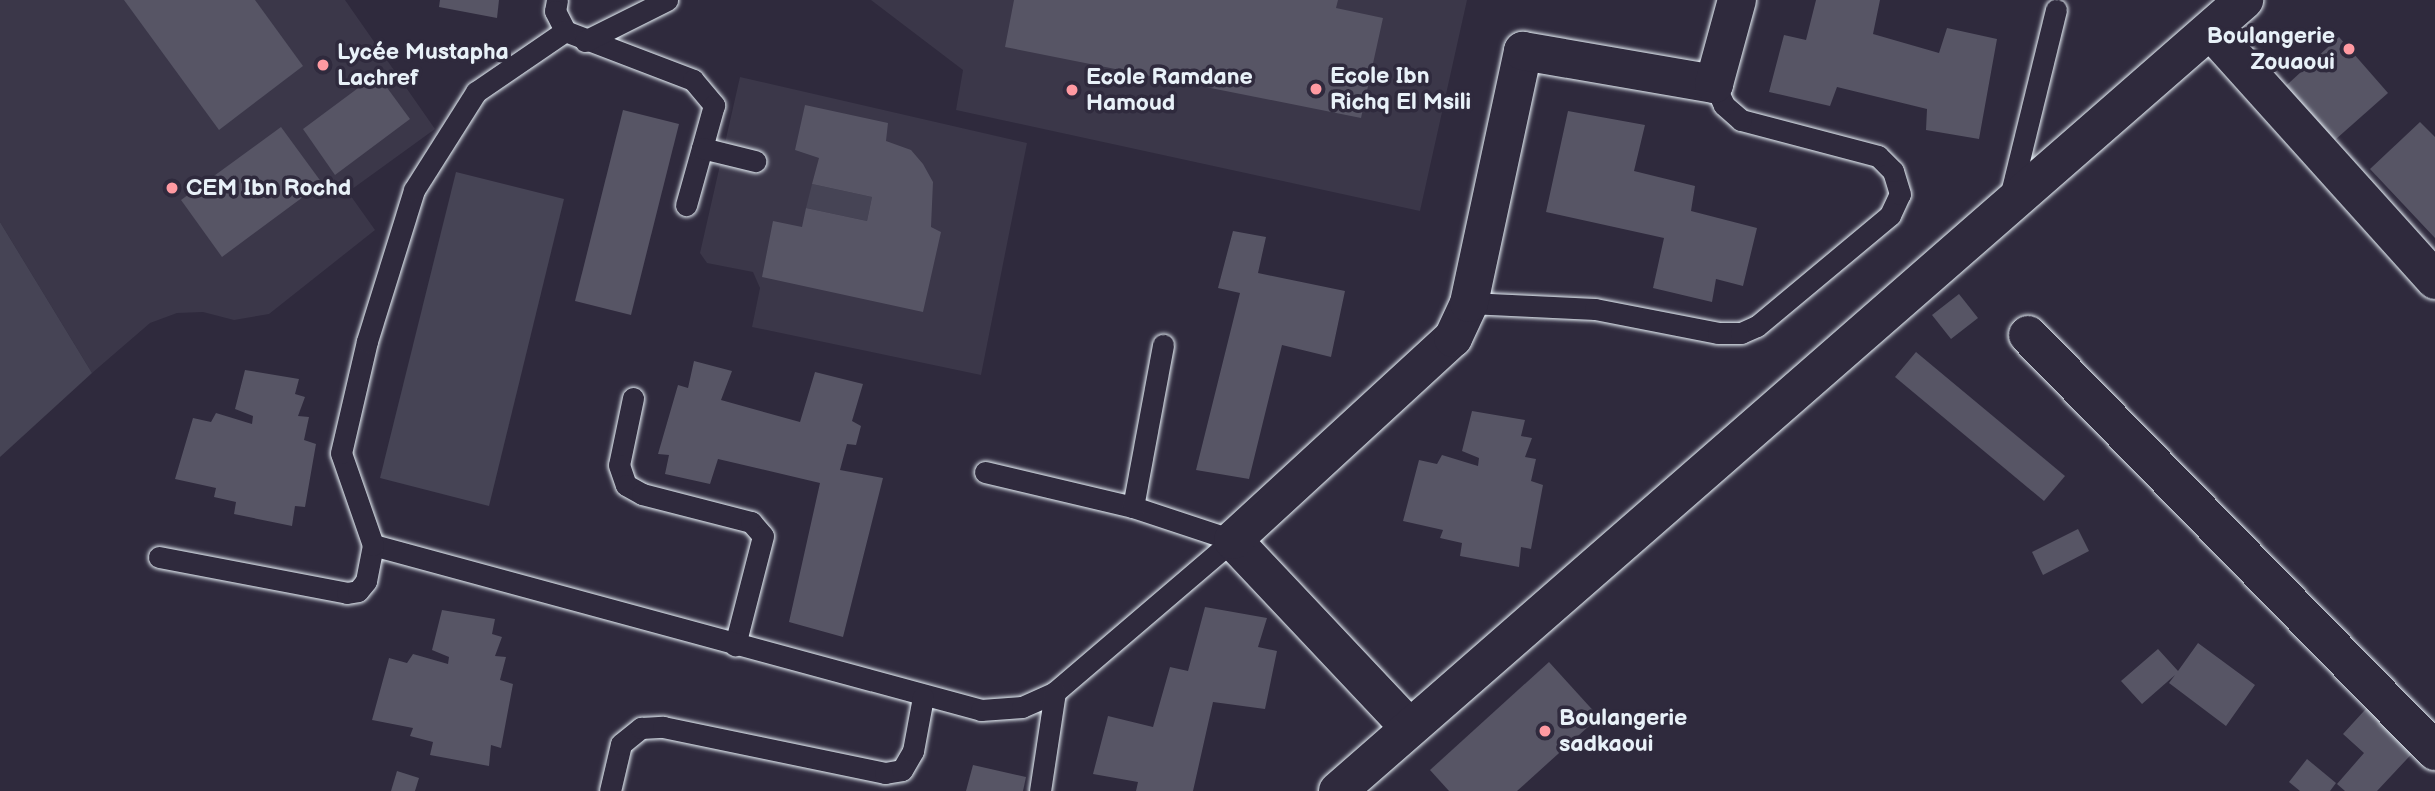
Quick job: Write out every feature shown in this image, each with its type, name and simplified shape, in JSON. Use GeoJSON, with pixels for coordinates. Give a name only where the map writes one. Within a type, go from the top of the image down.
{"type":"FeatureCollection","features":[{"type":"Feature","properties":{"kind":"street"},"geometry":{"type":"LineString","coordinates":[[1408,726],[1233,540],[1427,366],[1454,338],[1469,303],[1523,51],[1714,84],[1737,0]]}},
{"type":"Feature","properties":{"kind":"street"},"geometry":{"type":"LineString","coordinates":[[1338,791],[1408,726],[2244,0]]}},
{"type":"Feature","properties":{"kind":"street"},"geometry":{"type":"LineString","coordinates":[[2211,31],[2435,280]]}},
{"type":"Feature","properties":{"kind":"street"},"geometry":{"type":"LineString","coordinates":[[2028,335],[2435,751]]}},
{"type":"Feature","properties":{"kind":"lane"},"geometry":{"type":"LineString","coordinates":[[557,0],[555,11],[565,31],[584,41],[693,80],[714,105],[686,205]]}},
{"type":"Feature","properties":{"kind":"lane"},"geometry":{"type":"LineString","coordinates":[[584,41],[667,0]]}},
{"type":"Feature","properties":{"kind":"lane"},"geometry":{"type":"LineString","coordinates":[[2008,206],[2056,10]]}},
{"type":"Feature","properties":{"kind":"lane"},"geometry":{"type":"LineString","coordinates":[[159,557],[347,593],[358,591],[366,581],[373,545],[341,453],[367,341],[414,190],[476,92],[565,31]]}},
{"type":"Feature","properties":{"kind":"lane"},"geometry":{"type":"LineString","coordinates":[[1469,303],[1595,309],[1718,334],[1741,333],[1757,326],[1890,215],[1900,194],[1894,170],[1878,156],[1741,120],[1724,105],[1714,84]]}},
{"type":"Feature","properties":{"kind":"lane"},"geometry":{"type":"LineString","coordinates":[[702,148],[755,161]]}},
{"type":"Feature","properties":{"kind":"lane"},"geometry":{"type":"LineString","coordinates":[[1133,508],[1163,345]]}},
{"type":"Feature","properties":{"kind":"lane"},"geometry":{"type":"LineString","coordinates":[[633,398],[619,465],[626,485],[642,494],[751,522],[763,536],[735,645]]}},
{"type":"Feature","properties":{"kind":"lane"},"geometry":{"type":"LineString","coordinates":[[985,472],[1133,508],[1233,540]]}},
{"type":"Feature","properties":{"kind":"lane"},"geometry":{"type":"LineString","coordinates":[[373,545],[923,698],[981,710],[1022,707],[1055,692],[1233,540]]}},
{"type":"Feature","properties":{"kind":"lane"},"geometry":{"type":"LineString","coordinates":[[1041,791],[1055,692]]}},
{"type":"Feature","properties":{"kind":"lane"},"geometry":{"type":"LineString","coordinates":[[610,791],[621,744],[641,728],[663,727],[885,772],[902,769],[913,751],[923,698]]}},
{"type":"Feature","properties":{"kind":"shaded area","name":"CEM Ibn Rochd"},"geometry":{"type":"Polygon","coordinates":[[[0,0],[345,0],[435,129],[348,192],[375,230],[269,314],[234,320],[203,312],[177,313],[150,323],[92,373],[0,222],[0,0]]]}},
{"type":"Feature","properties":{"kind":"shaded area"},"geometry":{"type":"Polygon","coordinates":[[[871,0],[1467,0],[1420,211],[956,110],[963,70],[871,0]]]}},
{"type":"Feature","properties":{"kind":"shaded area"},"geometry":{"type":"Polygon","coordinates":[[[740,77],[1027,143],[981,375],[752,327],[760,288],[753,272],[707,263],[700,253],[740,77]]]}},
{"type":"Feature","properties":{"kind":"shaded area"},"geometry":{"type":"Polygon","coordinates":[[[456,172],[564,199],[489,506],[380,478],[456,172]]]}},
{"type":"Feature","properties":{"kind":"shaded area"},"geometry":{"type":"Polygon","coordinates":[[[812,184],[872,197],[867,221],[806,208],[812,184]]]}},
{"type":"Feature","properties":{"kind":"shaded area"},"geometry":{"type":"Polygon","coordinates":[[[0,222],[92,373],[0,457],[0,222]]]}},
{"type":"Feature","properties":{"kind":"building"},"geometry":{"type":"Polygon","coordinates":[[[124,0],[255,0],[303,66],[219,130],[124,0]]]}},
{"type":"Feature","properties":{"kind":"building"},"geometry":{"type":"Polygon","coordinates":[[[440,0],[499,0],[497,18],[439,7],[440,0]]]}},
{"type":"Feature","properties":{"kind":"building"},"geometry":{"type":"Polygon","coordinates":[[[1014,0],[1338,0],[1336,8],[1383,18],[1361,118],[1005,47],[1014,0]]]}},
{"type":"Feature","properties":{"kind":"building"},"geometry":{"type":"Polygon","coordinates":[[[1816,0],[1880,0],[1873,34],[1939,53],[1947,28],[1997,39],[1979,139],[1926,130],[1927,109],[1837,87],[1830,106],[1769,92],[1784,35],[1806,40],[1816,0]]]}},
{"type":"Feature","properties":{"kind":"building"},"geometry":{"type":"Polygon","coordinates":[[[2339,37],[2388,93],[2327,147],[2278,93],[2339,37]]]}},
{"type":"Feature","properties":{"kind":"building"},"geometry":{"type":"Polygon","coordinates":[[[377,74],[410,119],[335,175],[303,129],[377,74]]]}},
{"type":"Feature","properties":{"kind":"building"},"geometry":{"type":"Polygon","coordinates":[[[805,105],[888,123],[886,141],[911,150],[923,164],[933,182],[931,227],[941,232],[923,312],[762,277],[773,221],[802,227],[806,208],[867,221],[872,197],[812,184],[819,158],[795,150],[805,105]]]}},
{"type":"Feature","properties":{"kind":"building"},"geometry":{"type":"Polygon","coordinates":[[[623,110],[679,124],[631,315],[575,301],[623,110]]]}},
{"type":"Feature","properties":{"kind":"building"},"geometry":{"type":"Polygon","coordinates":[[[1568,111],[1645,125],[1634,171],[1695,186],[1691,211],[1757,228],[1743,286],[1716,279],[1712,302],[1653,288],[1664,238],[1546,212],[1568,111]]]}},
{"type":"Feature","properties":{"kind":"building"},"geometry":{"type":"Polygon","coordinates":[[[2420,122],[2435,137],[2435,238],[2370,169],[2420,122]]]}},
{"type":"Feature","properties":{"kind":"building"},"geometry":{"type":"Polygon","coordinates":[[[281,127],[322,183],[222,257],[181,200],[281,127]]]}},
{"type":"Feature","properties":{"kind":"building"},"geometry":{"type":"Polygon","coordinates":[[[1233,231],[1266,237],[1258,273],[1345,291],[1331,357],[1282,345],[1249,479],[1196,470],[1240,293],[1218,288],[1233,231]]]}},
{"type":"Feature","properties":{"kind":"building"},"geometry":{"type":"Polygon","coordinates":[[[1959,294],[1978,318],[1951,339],[1932,315],[1959,294]]]}},
{"type":"Feature","properties":{"kind":"building"},"geometry":{"type":"Polygon","coordinates":[[[1916,352],[2065,476],[2044,501],[1895,377],[1916,352]]]}},
{"type":"Feature","properties":{"kind":"building"},"geometry":{"type":"Polygon","coordinates":[[[694,361],[732,371],[721,400],[800,422],[815,372],[863,384],[852,421],[861,426],[856,445],[847,444],[840,470],[883,478],[843,637],[789,622],[820,483],[718,459],[710,484],[665,474],[669,455],[658,454],[678,385],[688,388],[694,361]]]}},
{"type":"Feature","properties":{"kind":"building"},"geometry":{"type":"Polygon","coordinates":[[[245,370],[299,379],[295,394],[305,397],[298,416],[309,417],[304,440],[316,444],[305,507],[295,506],[292,526],[234,514],[236,502],[214,497],[216,488],[175,479],[193,418],[211,422],[216,413],[252,424],[253,416],[235,409],[245,370]]]}},
{"type":"Feature","properties":{"kind":"building"},"geometry":{"type":"Polygon","coordinates":[[[1472,411],[1525,420],[1521,436],[1532,438],[1525,457],[1536,459],[1531,481],[1543,485],[1531,549],[1521,547],[1519,567],[1460,556],[1462,543],[1440,538],[1443,530],[1403,521],[1419,460],[1437,464],[1442,455],[1478,466],[1479,458],[1462,451],[1472,411]]]}},
{"type":"Feature","properties":{"kind":"building"},"geometry":{"type":"Polygon","coordinates":[[[2078,529],[2089,551],[2043,575],[2032,552],[2078,529]]]}},
{"type":"Feature","properties":{"kind":"building"},"geometry":{"type":"Polygon","coordinates":[[[1205,607],[1267,618],[1258,647],[1277,651],[1265,709],[1213,702],[1193,791],[1136,791],[1138,782],[1093,774],[1108,716],[1153,727],[1170,667],[1188,671],[1205,607]]]}},
{"type":"Feature","properties":{"kind":"building"},"geometry":{"type":"Polygon","coordinates":[[[442,610],[495,619],[492,634],[502,637],[495,656],[506,657],[500,680],[513,684],[501,748],[491,745],[489,766],[430,755],[433,742],[410,736],[413,728],[372,720],[389,658],[407,663],[413,654],[448,664],[449,657],[432,650],[442,610]]]}},
{"type":"Feature","properties":{"kind":"building"},"geometry":{"type":"Polygon","coordinates":[[[2198,643],[2255,685],[2226,726],[2169,683],[2175,675],[2142,704],[2121,681],[2158,649],[2178,671],[2198,643]]]}},
{"type":"Feature","properties":{"kind":"building"},"geometry":{"type":"Polygon","coordinates":[[[1549,662],[1599,717],[1517,791],[1449,791],[1430,770],[1549,662]]]}},
{"type":"Feature","properties":{"kind":"building"},"geometry":{"type":"Polygon","coordinates":[[[2374,700],[2421,744],[2377,791],[2345,791],[2337,784],[2364,753],[2343,734],[2374,700]]]}},
{"type":"Feature","properties":{"kind":"building"},"geometry":{"type":"Polygon","coordinates":[[[2307,759],[2336,783],[2330,791],[2300,791],[2289,782],[2307,759]]]}},
{"type":"Feature","properties":{"kind":"building"},"geometry":{"type":"Polygon","coordinates":[[[973,765],[1026,777],[1023,791],[966,791],[973,765]]]}},
{"type":"Feature","properties":{"kind":"building"},"geometry":{"type":"Polygon","coordinates":[[[397,771],[419,778],[415,791],[391,791],[397,771]]]}},
{"type":"Feature","properties":{"kind":"place","name":"Boulangerie Zouaoui"},"geometry":{"type":"Point","coordinates":[2349,49]}},
{"type":"Feature","properties":{"kind":"place","name":"Lycée Mustapha Lachref"},"geometry":{"type":"Point","coordinates":[323,65]}},
{"type":"Feature","properties":{"kind":"place","name":"Ecole Ibn Richq El Msili"},"geometry":{"type":"Point","coordinates":[1316,89]}},
{"type":"Feature","properties":{"kind":"place","name":"Ecole Ramdane Hamoud"},"geometry":{"type":"Point","coordinates":[1072,90]}},
{"type":"Feature","properties":{"kind":"place","name":"CEM Ibn Rochd"},"geometry":{"type":"Point","coordinates":[172,188]}},
{"type":"Feature","properties":{"kind":"place","name":"Boulangerie sadkaoui"},"geometry":{"type":"Point","coordinates":[1545,731]}}]}
